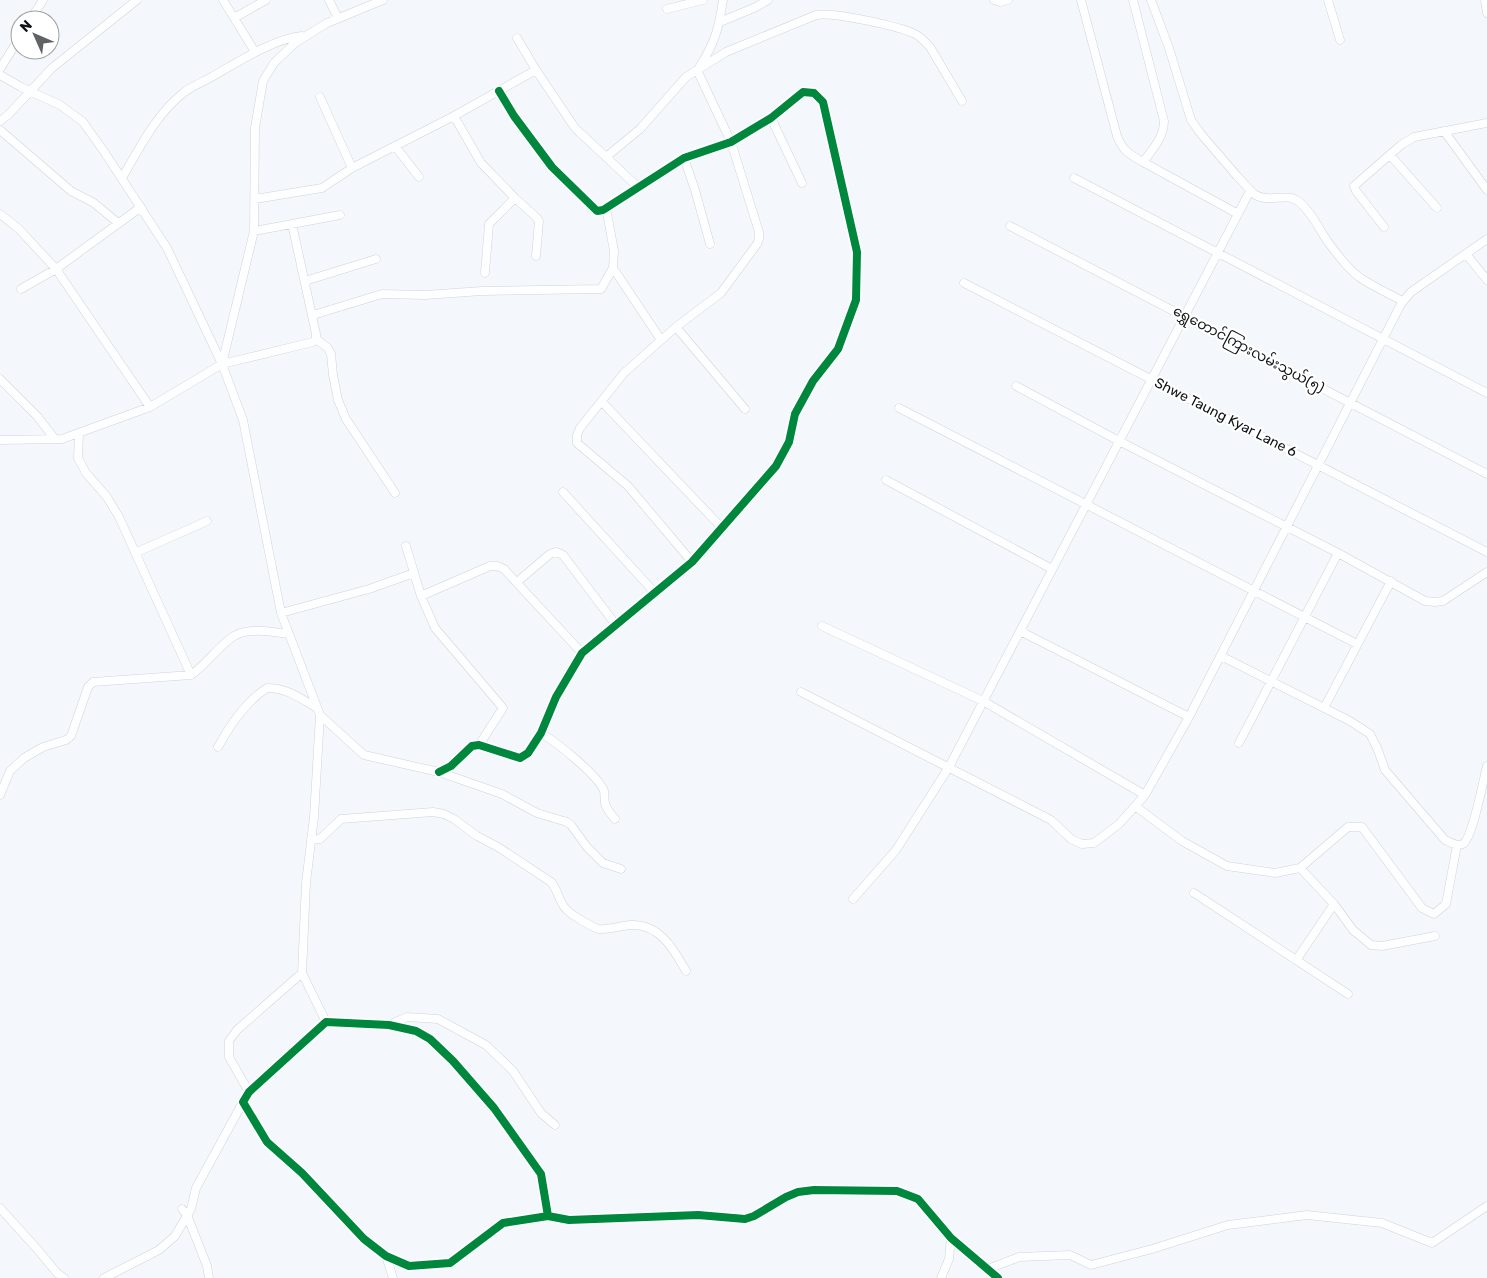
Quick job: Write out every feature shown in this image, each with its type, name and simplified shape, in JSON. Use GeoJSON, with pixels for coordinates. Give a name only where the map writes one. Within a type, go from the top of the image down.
{"type":"FeatureCollection","features":[{"type":"Feature","properties":{"kind":"street"},"geometry":{"type":"LineString","coordinates":[[0,121],[8,115],[52,68],[137,0]]}},
{"type":"Feature","properties":{"kind":"street"},"geometry":{"type":"LineString","coordinates":[[223,0],[255,52]]}},
{"type":"Feature","properties":{"kind":"street"},"geometry":{"type":"LineString","coordinates":[[234,18],[266,0]]}},
{"type":"Feature","properties":{"kind":"street"},"geometry":{"type":"LineString","coordinates":[[329,0],[338,18]]}},
{"type":"Feature","properties":{"kind":"street"},"geometry":{"type":"LineString","coordinates":[[222,364],[254,231],[255,128],[263,81],[274,63],[295,42],[327,23],[383,0]]}},
{"type":"Feature","properties":{"kind":"street"},"geometry":{"type":"LineString","coordinates":[[667,8],[703,0]]}},
{"type":"Feature","properties":{"kind":"street"},"geometry":{"type":"LineString","coordinates":[[697,70],[711,49],[720,22],[724,0]]}},
{"type":"Feature","properties":{"kind":"street"},"geometry":{"type":"LineString","coordinates":[[720,22],[768,0]]}},
{"type":"Feature","properties":{"kind":"street"},"geometry":{"type":"LineString","coordinates":[[994,0],[1000,2],[1008,0]]}},
{"type":"Feature","properties":{"kind":"street"},"geometry":{"type":"LineString","coordinates":[[1081,0],[1117,136],[1122,147],[1129,154],[1238,214]]}},
{"type":"Feature","properties":{"kind":"street"},"geometry":{"type":"LineString","coordinates":[[1133,0],[1164,121],[1162,137],[1144,162]]}},
{"type":"Feature","properties":{"kind":"street"},"geometry":{"type":"LineString","coordinates":[[1151,0],[1169,48],[1191,120],[1201,134],[1250,191],[1259,198],[1288,198],[1298,202],[1353,272],[1402,302]]}},
{"type":"Feature","properties":{"kind":"street"},"geometry":{"type":"LineString","coordinates":[[1328,0],[1340,40]]}},
{"type":"Feature","properties":{"kind":"street"},"geometry":{"type":"LineString","coordinates":[[1485,0],[1487,13]]}},
{"type":"Feature","properties":{"kind":"street"},"geometry":{"type":"LineString","coordinates":[[606,157],[640,129],[674,88],[686,77],[726,52],[823,13],[864,20],[915,34],[923,39],[930,47],[962,101]]}},
{"type":"Feature","properties":{"kind":"street"},"geometry":{"type":"LineString","coordinates":[[122,178],[149,133],[182,93],[255,52],[294,37],[305,36]]}},
{"type":"Feature","properties":{"kind":"street"},"geometry":{"type":"LineString","coordinates":[[517,38],[536,70],[576,128],[638,187]]}},
{"type":"Feature","properties":{"kind":"street"},"geometry":{"type":"LineString","coordinates":[[0,70],[10,54]]}},
{"type":"Feature","properties":{"kind":"street"},"geometry":{"type":"LineString","coordinates":[[255,199],[322,188],[352,168],[454,116],[536,70]]}},
{"type":"Feature","properties":{"kind":"street"},"geometry":{"type":"LineString","coordinates":[[692,562],[628,486],[577,443],[577,435],[580,428],[624,373],[676,327],[721,294],[759,239],[759,232],[731,142],[697,70]]}},
{"type":"Feature","properties":{"kind":"street"},"geometry":{"type":"LineString","coordinates":[[0,75],[30,92],[60,105],[83,122],[167,248],[222,364],[243,420],[281,613],[318,712],[314,818],[306,884],[302,973],[326,1022]]}},
{"type":"Feature","properties":{"kind":"street"},"geometry":{"type":"LineString","coordinates":[[439,772],[451,766],[472,746],[479,744],[520,758],[528,754],[541,733],[556,697],[582,653],[692,562],[776,466],[789,442],[795,414],[813,381],[838,349],[856,300],[857,252],[823,102],[814,93],[803,92],[771,118],[731,142],[684,158],[603,210],[597,210],[552,167],[514,116],[499,92]]}},
{"type":"Feature","properties":{"kind":"street"},"geometry":{"type":"LineString","coordinates":[[320,96],[352,168]]}},
{"type":"Feature","properties":{"kind":"street"},"geometry":{"type":"LineString","coordinates":[[454,116],[481,163],[536,217],[538,221],[536,256]]}},
{"type":"Feature","properties":{"kind":"street"},"geometry":{"type":"LineString","coordinates":[[771,118],[802,183]]}},
{"type":"Feature","properties":{"kind":"street"},"geometry":{"type":"LineString","coordinates":[[1384,226],[1354,186],[1414,137],[1487,123]]}},
{"type":"Feature","properties":{"kind":"street"},"geometry":{"type":"LineString","coordinates":[[0,130],[70,191],[94,203],[118,223]]}},
{"type":"Feature","properties":{"kind":"street"},"geometry":{"type":"LineString","coordinates":[[1444,131],[1487,190]]}},
{"type":"Feature","properties":{"kind":"street"},"geometry":{"type":"LineString","coordinates":[[395,146],[419,178]]}},
{"type":"Feature","properties":{"kind":"street"},"geometry":{"type":"LineString","coordinates":[[1390,155],[1436,208]]}},
{"type":"Feature","properties":{"kind":"street"},"geometry":{"type":"LineString","coordinates":[[684,158],[710,244]]}},
{"type":"Feature","properties":{"kind":"street"},"geometry":{"type":"LineString","coordinates":[[1074,178],[1487,393]]}},
{"type":"Feature","properties":{"kind":"street"},"geometry":{"type":"LineString","coordinates":[[853,899],[896,850],[949,767],[1250,191]]}},
{"type":"Feature","properties":{"kind":"street"},"geometry":{"type":"LineString","coordinates":[[485,273],[489,224],[515,198]]}},
{"type":"Feature","properties":{"kind":"street"},"geometry":{"type":"LineString","coordinates":[[21,289],[56,269],[141,207]]}},
{"type":"Feature","properties":{"kind":"street"},"geometry":{"type":"LineString","coordinates":[[313,315],[382,294],[424,295],[492,291],[601,289],[613,268],[614,251],[607,213],[603,210]]}},
{"type":"Feature","properties":{"kind":"street"},"geometry":{"type":"LineString","coordinates":[[0,214],[19,229],[56,269],[150,406]]}},
{"type":"Feature","properties":{"kind":"street"},"geometry":{"type":"LineString","coordinates":[[254,231],[340,215]]}},
{"type":"Feature","properties":{"kind":"street"},"geometry":{"type":"LineString","coordinates":[[292,224],[313,315],[316,339],[328,348],[331,354],[332,375],[338,400],[346,419],[395,493]]}},
{"type":"Feature","properties":{"kind":"street","name":"ရွှေတောင်ကြားလမ်းသွယ်(၅)"},"geometry":{"type":"LineString","coordinates":[[1010,226],[1185,315],[1487,474]]}},
{"type":"Feature","properties":{"kind":"street"},"geometry":{"type":"LineString","coordinates":[[801,692],[1051,820],[1071,839],[1082,844],[1094,842],[1119,824],[1146,795],[1221,656],[1402,302],[1412,292],[1487,239]]}},
{"type":"Feature","properties":{"kind":"street"},"geometry":{"type":"LineString","coordinates":[[1466,254],[1487,280]]}},
{"type":"Feature","properties":{"kind":"street"},"geometry":{"type":"LineString","coordinates":[[305,280],[376,259]]}},
{"type":"Feature","properties":{"kind":"street"},"geometry":{"type":"LineString","coordinates":[[613,268],[661,340]]}},
{"type":"Feature","properties":{"kind":"street","name":"Shwe Taung Kyar Lane 6"},"geometry":{"type":"LineString","coordinates":[[964,283],[1487,552]]}},
{"type":"Feature","properties":{"kind":"street"},"geometry":{"type":"LineString","coordinates":[[676,327],[746,409]]}},
{"type":"Feature","properties":{"kind":"street"},"geometry":{"type":"LineString","coordinates":[[0,440],[62,439],[150,406],[222,364],[312,342],[316,339]]}},
{"type":"Feature","properties":{"kind":"street"},"geometry":{"type":"LineString","coordinates":[[0,378],[37,416],[54,438]]}},
{"type":"Feature","properties":{"kind":"street"},"geometry":{"type":"LineString","coordinates":[[1016,386],[1338,553],[1425,601],[1443,601],[1487,572]]}},
{"type":"Feature","properties":{"kind":"street"},"geometry":{"type":"LineString","coordinates":[[602,402],[722,528]]}},
{"type":"Feature","properties":{"kind":"street"},"geometry":{"type":"LineString","coordinates":[[899,408],[1358,644]]}},
{"type":"Feature","properties":{"kind":"street"},"geometry":{"type":"LineString","coordinates":[[79,433],[78,458],[86,473],[106,497],[119,517],[191,675]]}},
{"type":"Feature","properties":{"kind":"street"},"geometry":{"type":"LineString","coordinates":[[886,480],[1052,568]]}},
{"type":"Feature","properties":{"kind":"street"},"geometry":{"type":"LineString","coordinates":[[563,492],[655,593]]}},
{"type":"Feature","properties":{"kind":"street"},"geometry":{"type":"LineString","coordinates":[[135,553],[207,521]]}},
{"type":"Feature","properties":{"kind":"street"},"geometry":{"type":"LineString","coordinates":[[406,546],[421,596],[435,628],[503,708],[479,744]]}},
{"type":"Feature","properties":{"kind":"street"},"geometry":{"type":"LineString","coordinates":[[517,582],[550,554],[556,552],[563,555],[616,625]]}},
{"type":"Feature","properties":{"kind":"street"},"geometry":{"type":"LineString","coordinates":[[1238,743],[1338,553]]}},
{"type":"Feature","properties":{"kind":"street"},"geometry":{"type":"LineString","coordinates":[[421,596],[490,566],[497,566],[504,569],[517,582],[582,653]]}},
{"type":"Feature","properties":{"kind":"street"},"geometry":{"type":"LineString","coordinates":[[281,613],[369,589],[414,573]]}},
{"type":"Feature","properties":{"kind":"street"},"geometry":{"type":"LineString","coordinates":[[1324,708],[1391,581]]}},
{"type":"Feature","properties":{"kind":"street"},"geometry":{"type":"LineString","coordinates":[[822,626],[984,701],[1146,795]]}},
{"type":"Feature","properties":{"kind":"street"},"geometry":{"type":"LineString","coordinates":[[0,795],[10,771],[24,758],[43,747],[66,740],[71,736],[88,687],[94,682],[191,675],[235,636],[249,632],[265,631],[288,634]]}},
{"type":"Feature","properties":{"kind":"street"},"geometry":{"type":"LineString","coordinates":[[1020,631],[1189,717]]}},
{"type":"Feature","properties":{"kind":"street"},"geometry":{"type":"LineString","coordinates":[[1221,656],[1350,721],[1370,734],[1385,770],[1445,840],[1457,845],[1463,844],[1470,835],[1487,766]]}},
{"type":"Feature","properties":{"kind":"street"},"geometry":{"type":"LineString","coordinates":[[218,748],[232,723],[256,696],[267,688],[278,688],[293,693],[318,712],[364,755],[439,772],[502,794],[537,813],[567,822],[603,863],[621,869]]}},
{"type":"Feature","properties":{"kind":"street"},"geometry":{"type":"LineString","coordinates":[[541,733],[554,741],[594,776],[604,790],[605,803],[615,819]]}},
{"type":"Feature","properties":{"kind":"street"},"geometry":{"type":"LineString","coordinates":[[1135,806],[1182,841],[1227,866],[1275,873],[1300,868],[1348,827],[1362,827],[1422,908],[1434,914],[1446,904],[1457,845]]}},
{"type":"Feature","properties":{"kind":"street"},"geometry":{"type":"LineString","coordinates":[[311,840],[320,839],[341,819],[350,817],[433,812],[444,814],[545,877],[557,888],[565,908],[590,925],[598,929],[633,925],[645,928],[659,935],[669,942],[686,972]]}},
{"type":"Feature","properties":{"kind":"street"},"geometry":{"type":"LineString","coordinates":[[1300,868],[1334,904],[1353,930],[1371,945],[1382,946],[1435,936]]}},
{"type":"Feature","properties":{"kind":"street"},"geometry":{"type":"LineString","coordinates":[[1194,893],[1348,994]]}},
{"type":"Feature","properties":{"kind":"street"},"geometry":{"type":"LineString","coordinates":[[1297,959],[1334,904]]}},
{"type":"Feature","properties":{"kind":"street"},"geometry":{"type":"LineString","coordinates":[[249,1092],[229,1057],[229,1041],[237,1030],[302,973]]}},
{"type":"Feature","properties":{"kind":"street"},"geometry":{"type":"LineString","coordinates":[[389,1025],[407,1017],[438,1019],[486,1045],[513,1071],[541,1113],[555,1125]]}},
{"type":"Feature","properties":{"kind":"street"},"geometry":{"type":"LineString","coordinates":[[104,1278],[159,1250],[175,1236],[184,1212],[191,1209],[196,1188],[249,1092],[326,1022],[389,1025],[416,1032],[430,1039],[453,1060],[494,1108],[540,1174],[548,1216]]}},
{"type":"Feature","properties":{"kind":"street"},"geometry":{"type":"LineString","coordinates":[[243,1102],[267,1142],[302,1173],[364,1239],[386,1256],[409,1266],[450,1263],[503,1223],[548,1216],[569,1220],[698,1214],[744,1219],[754,1216],[798,1192],[814,1190],[897,1191],[918,1199],[951,1238],[998,1278]]}},
{"type":"Feature","properties":{"kind":"street"},"geometry":{"type":"LineString","coordinates":[[988,1269],[1018,1257],[1070,1255],[1091,1265],[1152,1249],[1228,1225],[1308,1216],[1382,1224],[1432,1243],[1487,1206]]}},
{"type":"Feature","properties":{"kind":"street"},"geometry":{"type":"LineString","coordinates":[[0,1208],[57,1273],[64,1278]]}},
{"type":"Feature","properties":{"kind":"street"},"geometry":{"type":"LineString","coordinates":[[184,1212],[207,1266],[209,1278]]}},
{"type":"Feature","properties":{"kind":"street"},"geometry":{"type":"LineString","coordinates":[[941,1278],[949,1259],[951,1238]]}},
{"type":"Feature","properties":{"kind":"street"},"geometry":{"type":"LineString","coordinates":[[386,1256],[393,1278]]}},
{"type":"Feature","properties":{"kind":"cycle path"},"geometry":{"type":"LineString","coordinates":[[439,772],[451,766],[472,746],[479,745],[520,758],[528,753],[541,733],[556,697],[582,653],[692,562],[776,466],[789,442],[795,414],[813,381],[838,349],[856,300],[857,252],[823,102],[814,93],[803,92],[771,118],[731,142],[684,158],[603,210],[597,211],[552,167],[514,116],[499,91]]}},
{"type":"Feature","properties":{"kind":"cycle path"},"geometry":{"type":"LineString","coordinates":[[548,1216],[541,1174],[494,1108],[453,1061],[430,1039],[416,1031],[389,1025],[326,1022],[249,1092],[243,1102],[267,1142],[302,1173],[364,1239],[386,1256],[409,1266],[450,1263],[503,1223],[548,1216],[569,1220],[698,1215],[745,1219],[798,1192],[814,1190],[897,1191],[918,1199],[951,1238],[998,1278]]}}]}
